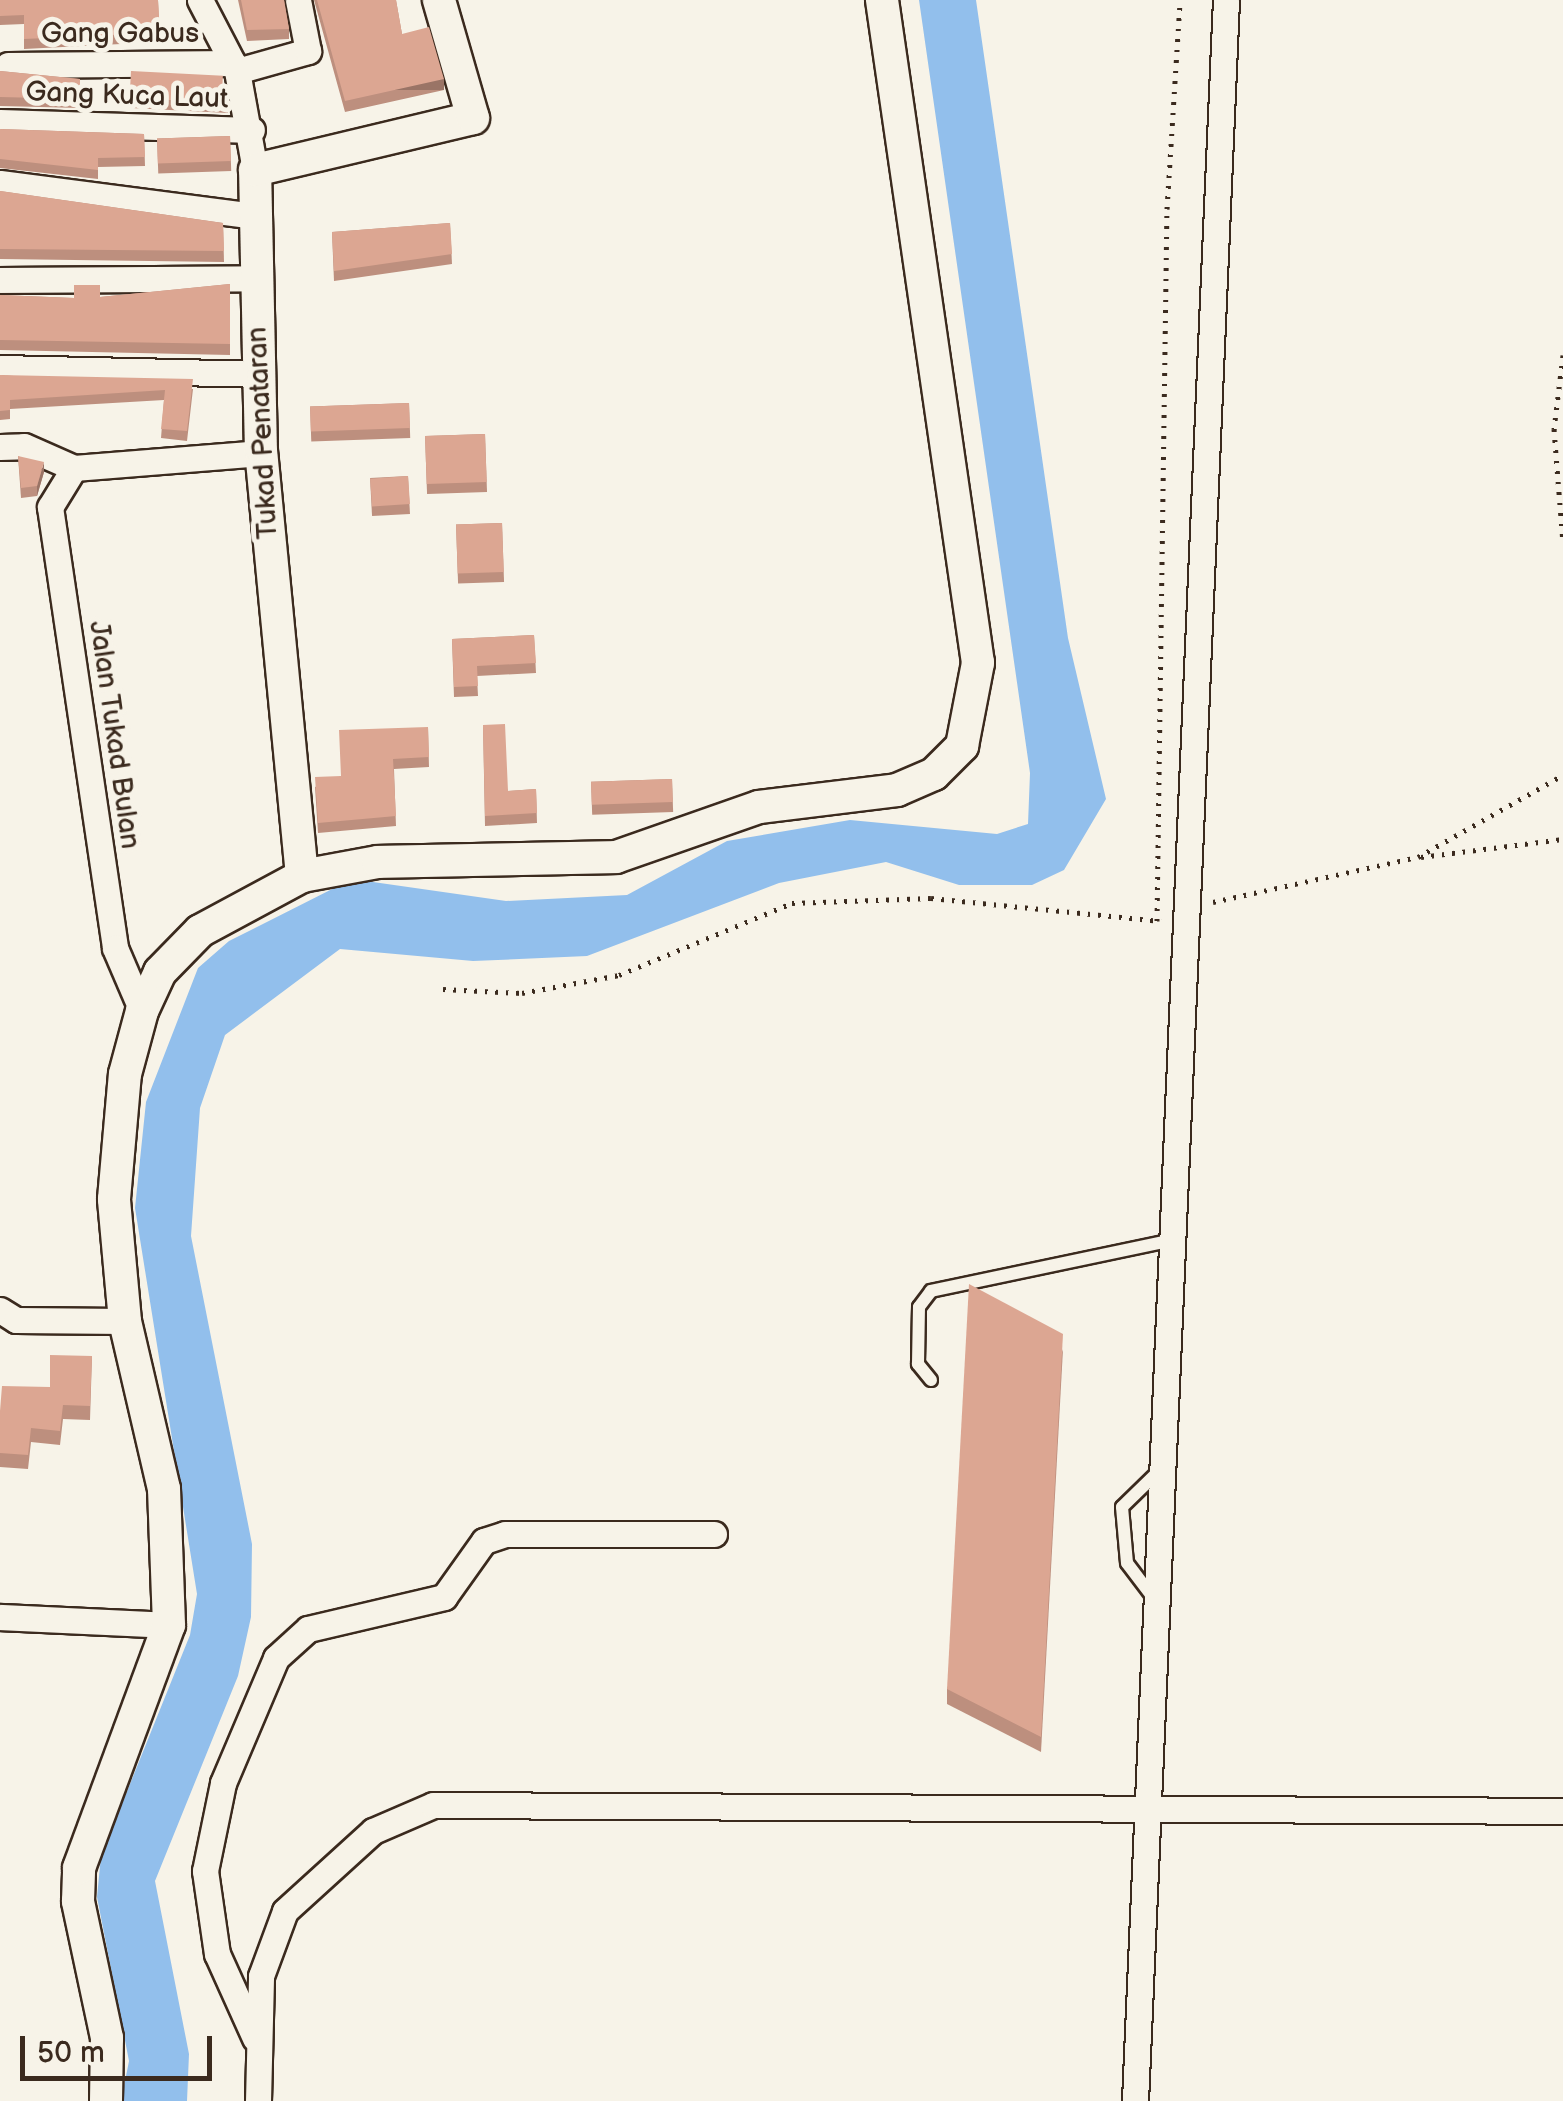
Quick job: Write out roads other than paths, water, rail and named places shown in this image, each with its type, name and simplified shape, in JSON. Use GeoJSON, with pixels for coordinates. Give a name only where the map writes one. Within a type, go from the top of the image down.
{"type":"FeatureCollection","features":[{"type":"Feature","properties":{"kind":"street","name":"Tukad Penataran"},"geometry":{"type":"LineString","coordinates":[[200,0],[235,67],[252,130],[260,453],[302,876]]}},
{"type":"Feature","properties":{"kind":"street","name":"Gang Gabus"},"geometry":{"type":"LineString","coordinates":[[8,64],[235,67],[306,54],[298,0]]}},
{"type":"Feature","properties":{"kind":"street"},"geometry":{"type":"LineString","coordinates":[[255,170],[473,118],[439,0]]}},
{"type":"Feature","properties":{"kind":"street"},"geometry":{"type":"LineString","coordinates":[[106,2101],[108,2038],[78,1901],[80,1868],[169,1626],[164,1489],[125,1322],[114,1153],[142,1011],[160,972],[200,931],[302,876],[378,862],[616,857],[759,807],[897,790],[934,774],[962,746],[978,663],[882,0]]}},
{"type":"Feature","properties":{"kind":"street"},"geometry":{"type":"LineString","coordinates":[[1135,2101],[1192,906],[1216,96],[1226,0]]}},
{"type":"Feature","properties":{"kind":"street","name":"Gang Kuca Laut"},"geometry":{"type":"LineString","coordinates":[[0,122],[252,130]]}},
{"type":"Feature","properties":{"kind":"street"},"geometry":{"type":"LineString","coordinates":[[0,183],[254,216]]}},
{"type":"Feature","properties":{"kind":"street"},"geometry":{"type":"LineString","coordinates":[[0,280],[255,278]]}},
{"type":"Feature","properties":{"kind":"street"},"geometry":{"type":"LineString","coordinates":[[0,368],[257,374]]}},
{"type":"Feature","properties":{"kind":"street"},"geometry":{"type":"LineString","coordinates":[[0,446],[24,446],[74,468],[260,453]]}},
{"type":"Feature","properties":{"kind":"street","name":"Jalan Tukad Bulan"},"geometry":{"type":"LineString","coordinates":[[74,468],[50,507],[114,948],[142,1011]]}},
{"type":"Feature","properties":{"kind":"street"},"geometry":{"type":"LineString","coordinates":[[0,1310],[16,1320],[125,1322]]}},
{"type":"Feature","properties":{"kind":"street"},"geometry":{"type":"LineString","coordinates":[[256,2042],[217,1954],[205,1871],[223,1784],[276,1658],[308,1629],[444,1597],[484,1540],[505,1534],[714,1534]]}},
{"type":"Feature","properties":{"kind":"street"},"geometry":{"type":"LineString","coordinates":[[0,1617],[169,1626]]}},
{"type":"Feature","properties":{"kind":"street"},"geometry":{"type":"LineString","coordinates":[[258,2101],[256,2042],[262,1976],[285,1911],[373,1831],[433,1805],[1563,1810]]}},
{"type":"Feature","properties":{"kind":"lane"},"geometry":{"type":"LineString","coordinates":[[931,1380],[918,1364],[920,1307],[930,1292],[1177,1240]]}},
{"type":"Feature","properties":{"kind":"lane"},"geometry":{"type":"LineString","coordinates":[[1159,1606],[1127,1564],[1122,1507],[1166,1465]]}},
{"type":"Feature","properties":{"kind":"water"},"geometry":{"type":"Polygon","coordinates":[[[919,0],[976,0],[1068,638],[1106,799],[1064,870],[1032,885],[959,885],[886,862],[779,883],[587,956],[473,961],[340,949],[225,1035],[200,1108],[191,1236],[252,1544],[251,1617],[238,1676],[155,1881],[189,2054],[187,2101],[121,2101],[129,2061],[97,1897],[101,1856],[190,1635],[197,1594],[135,1208],[146,1102],[198,968],[229,941],[352,879],[506,901],[627,895],[727,841],[850,820],[997,834],[1028,824],[1030,773],[919,0]]]}}]}
